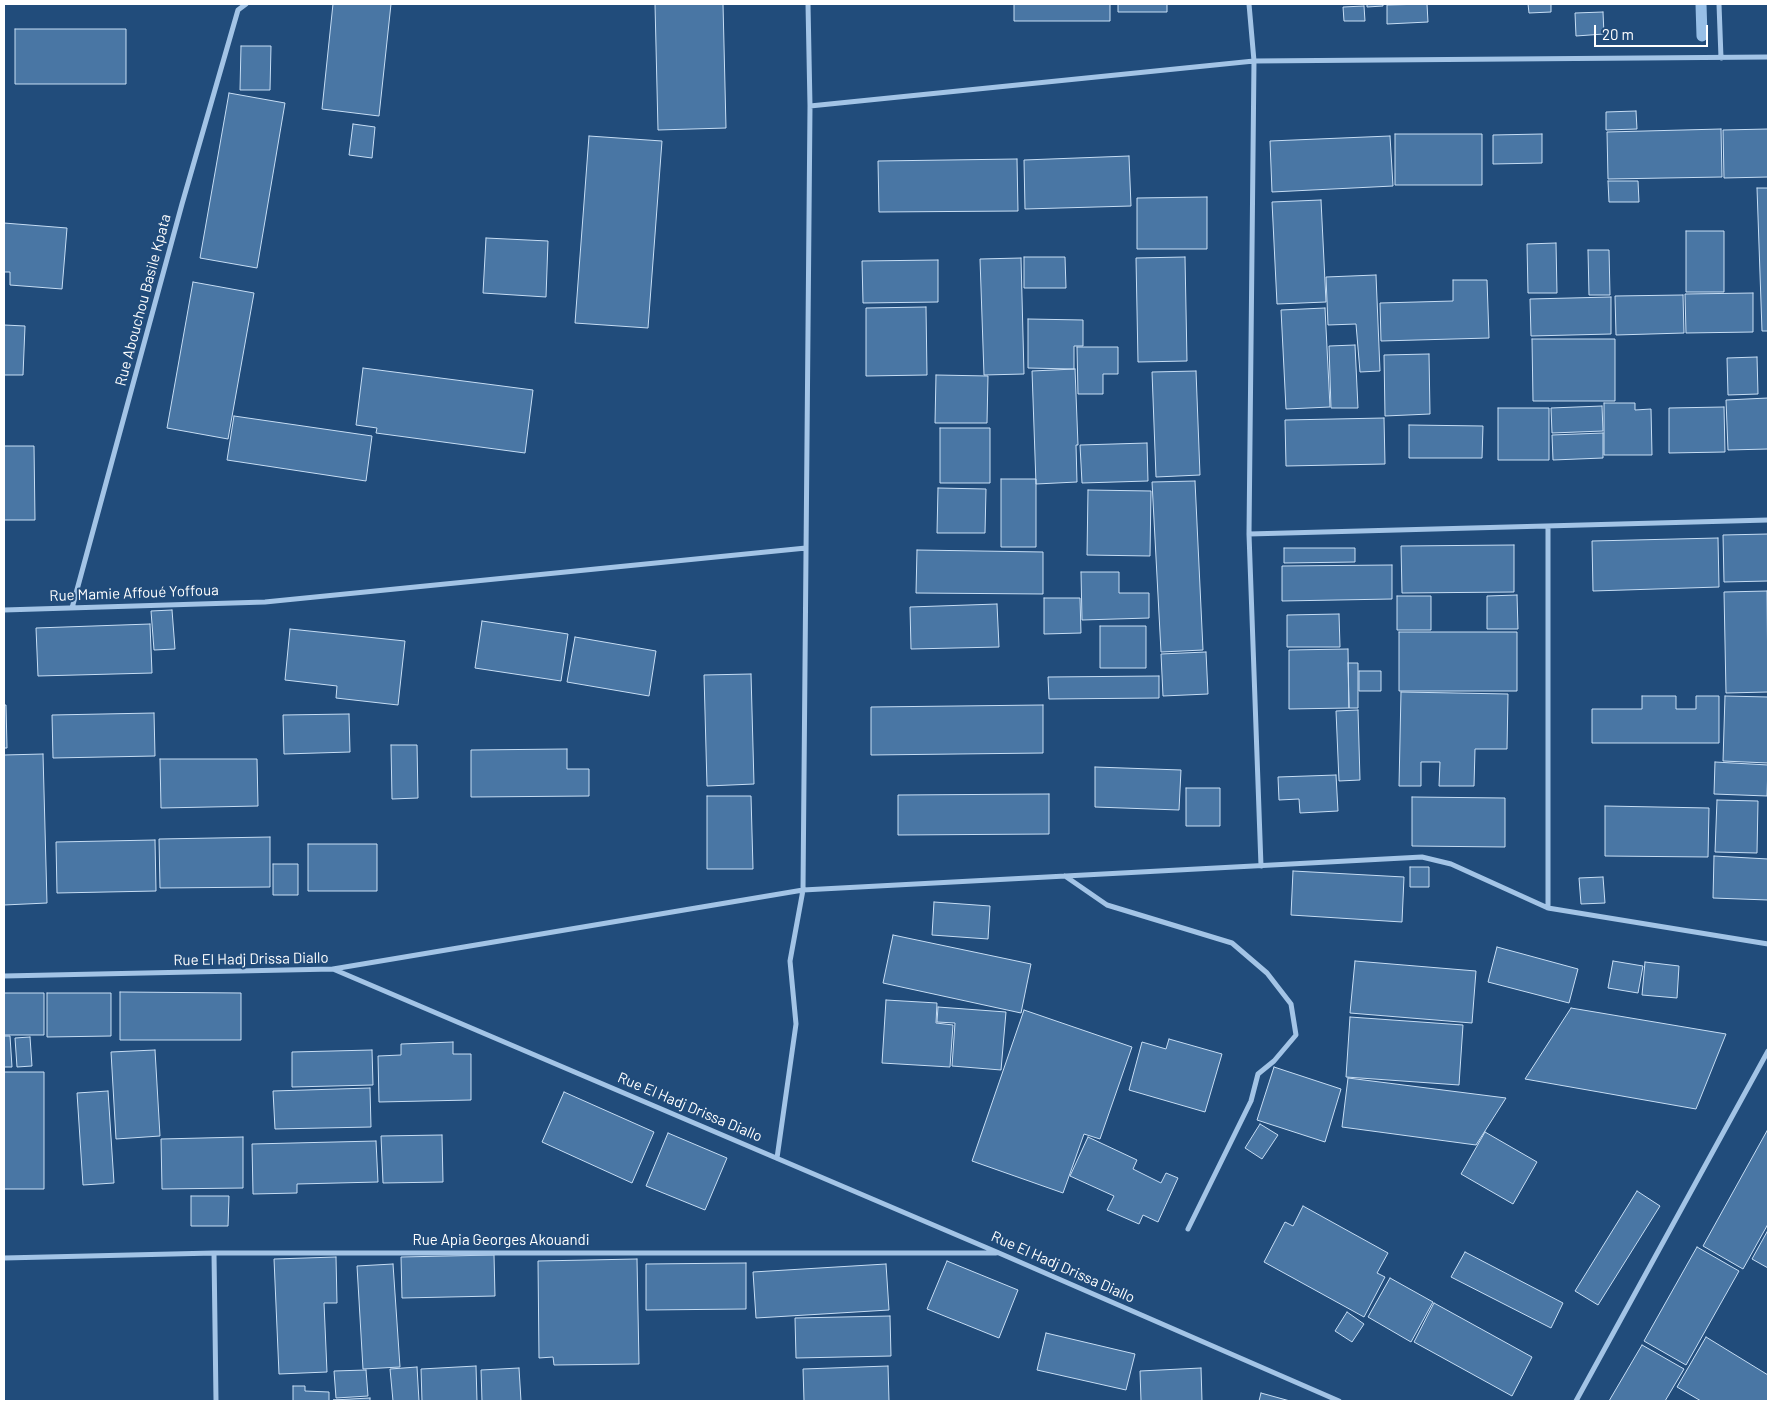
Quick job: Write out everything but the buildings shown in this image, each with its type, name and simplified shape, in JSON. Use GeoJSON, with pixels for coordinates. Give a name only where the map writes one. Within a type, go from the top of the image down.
{"type":"FeatureCollection","features":[{"type":"Feature","properties":{"kind":"street","name":"Rue Abouchou Basile Kpata"},"geometry":{"type":"LineString","coordinates":[[72,608],[238,10],[246,4]]}},
{"type":"Feature","properties":{"kind":"street"},"geometry":{"type":"LineString","coordinates":[[777,1158],[796,1024],[790,961],[803,890],[810,106],[808,4]]}},
{"type":"Feature","properties":{"kind":"street"},"geometry":{"type":"LineString","coordinates":[[1249,4],[1254,61],[1249,534],[1261,866]]}},
{"type":"Feature","properties":{"kind":"street"},"geometry":{"type":"LineString","coordinates":[[1719,4],[1721,58]]}},
{"type":"Feature","properties":{"kind":"street"},"geometry":{"type":"LineString","coordinates":[[810,106],[1254,61],[1768,57]]}},
{"type":"Feature","properties":{"kind":"street"},"geometry":{"type":"LineString","coordinates":[[1249,534],[1768,520]]}},
{"type":"Feature","properties":{"kind":"street"},"geometry":{"type":"LineString","coordinates":[[1548,526],[1548,908]]}},
{"type":"Feature","properties":{"kind":"street","name":"Rue Mamie Affoué Yoffoua"},"geometry":{"type":"LineString","coordinates":[[4,610],[265,602],[806,548]]}},
{"type":"Feature","properties":{"kind":"street"},"geometry":{"type":"LineString","coordinates":[[333,969],[803,890],[1422,857],[1451,864],[1548,908],[1768,944]]}},
{"type":"Feature","properties":{"kind":"street"},"geometry":{"type":"LineString","coordinates":[[1065,876],[1107,905],[1232,943],[1267,973],[1291,1004],[1296,1035],[1274,1061],[1258,1074],[1251,1101],[1188,1229]]}},
{"type":"Feature","properties":{"kind":"street","name":"Rue El Hadj Drissa Diallo"},"geometry":{"type":"LineString","coordinates":[[4,976],[333,969],[999,1252],[1339,1401]]}},
{"type":"Feature","properties":{"kind":"street"},"geometry":{"type":"LineString","coordinates":[[1576,1401],[1768,1051]]}},
{"type":"Feature","properties":{"kind":"street"},"geometry":{"type":"LineString","coordinates":[[214,1252],[216,1401]]}},
{"type":"Feature","properties":{"kind":"street","name":"Rue Apia Georges Akouandi"},"geometry":{"type":"LineString","coordinates":[[4,1258],[214,1252],[999,1252]]}},
{"type":"Feature","properties":{"kind":"waterway"},"geometry":{"type":"LineString","coordinates":[[1701,4],[1702,36]]}}]}
